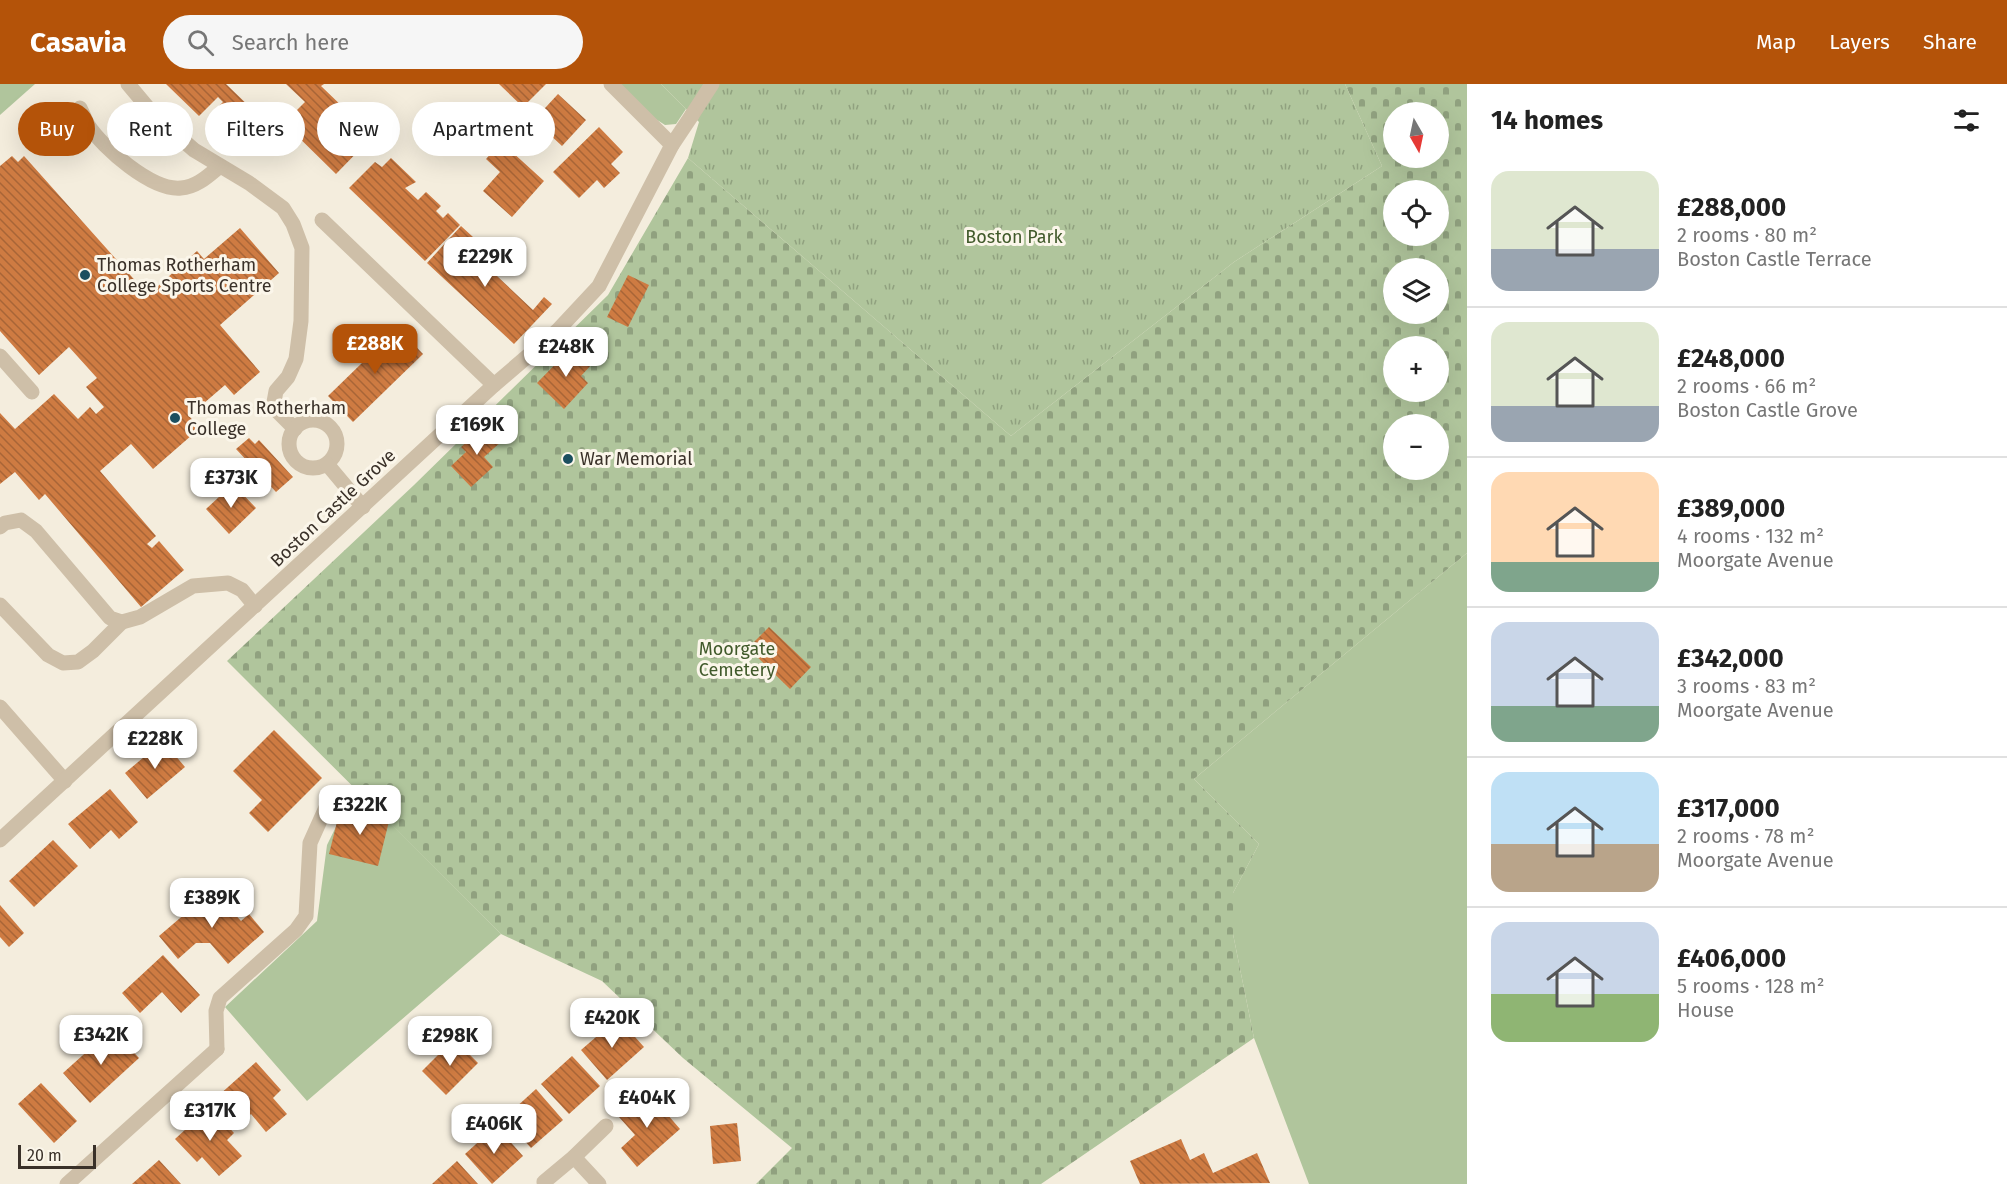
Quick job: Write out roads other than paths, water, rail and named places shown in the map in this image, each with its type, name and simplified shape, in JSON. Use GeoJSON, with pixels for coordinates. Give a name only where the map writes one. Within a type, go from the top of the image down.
{"type":"FeatureCollection","features":[{"type":"Feature","properties":{"kind":"street"},"geometry":{"type":"LineString","coordinates":[[128,84],[154,116],[194,150],[249,183],[283,208],[293,224],[302,248],[301,321],[296,359],[288,377],[276,391],[274,402],[278,412],[295,429]]}},
{"type":"Feature","properties":{"kind":"street"},"geometry":{"type":"LineString","coordinates":[[611,84],[672,145]]}},
{"type":"Feature","properties":{"kind":"street","name":"Boston Castle Grove"},"geometry":{"type":"LineString","coordinates":[[0,840],[494,385],[557,332],[599,286],[672,145],[712,84]]}},
{"type":"Feature","properties":{"kind":"street"},"geometry":{"type":"LineString","coordinates":[[95,133],[111,151],[144,177],[166,187],[181,188],[198,183],[220,166]]}},
{"type":"Feature","properties":{"kind":"street"},"geometry":{"type":"LineString","coordinates":[[322,220],[494,385]]}},
{"type":"Feature","properties":{"kind":"street"},"geometry":{"type":"LineString","coordinates":[[0,356],[32,392]]}},
{"type":"Feature","properties":{"kind":"street"},"geometry":{"type":"LineString","coordinates":[[316,421],[331,428],[335,435],[336,451],[327,464],[313,468],[299,463],[290,451],[295,429],[301,424],[316,421]]}},
{"type":"Feature","properties":{"kind":"street"},"geometry":{"type":"LineString","coordinates":[[327,464],[363,507]]}},
{"type":"Feature","properties":{"kind":"street"},"geometry":{"type":"LineString","coordinates":[[0,527],[5,523],[21,520],[36,531],[110,618],[122,622]]}},
{"type":"Feature","properties":{"kind":"street"},"geometry":{"type":"LineString","coordinates":[[0,605],[48,655],[63,663],[78,662],[93,651],[122,622],[140,617],[193,586],[228,583],[242,590],[255,606]]}},
{"type":"Feature","properties":{"kind":"street"},"geometry":{"type":"LineString","coordinates":[[0,707],[66,781]]}},
{"type":"Feature","properties":{"kind":"street"},"geometry":{"type":"LineString","coordinates":[[67,1184],[218,1049],[216,1011],[220,998],[296,930],[306,916],[310,843],[328,803]]}},
{"type":"Feature","properties":{"kind":"street"},"geometry":{"type":"LineString","coordinates":[[544,1182],[606,1126]]}},
{"type":"Feature","properties":{"kind":"street"},"geometry":{"type":"LineString","coordinates":[[574,1157],[599,1184]]}},
{"type":"Feature","properties":{"kind":"place","name":"Thomas Rotherham College Sports Centre"},"geometry":{"type":"Point","coordinates":[85,275]}},
{"type":"Feature","properties":{"kind":"place","name":"Thomas Rotherham College"},"geometry":{"type":"Point","coordinates":[175,418]}},
{"type":"Feature","properties":{"kind":"place","name":"War Memorial"},"geometry":{"type":"Point","coordinates":[568,459]}},
{"type":"Feature","properties":{"kind":"park label","name":"Boston Park"},"geometry":{"type":"Point","coordinates":[1014,237]}},
{"type":"Feature","properties":{"kind":"park label","name":"Moorgate Cemetery"},"geometry":{"type":"Point","coordinates":[737,659]}}]}
